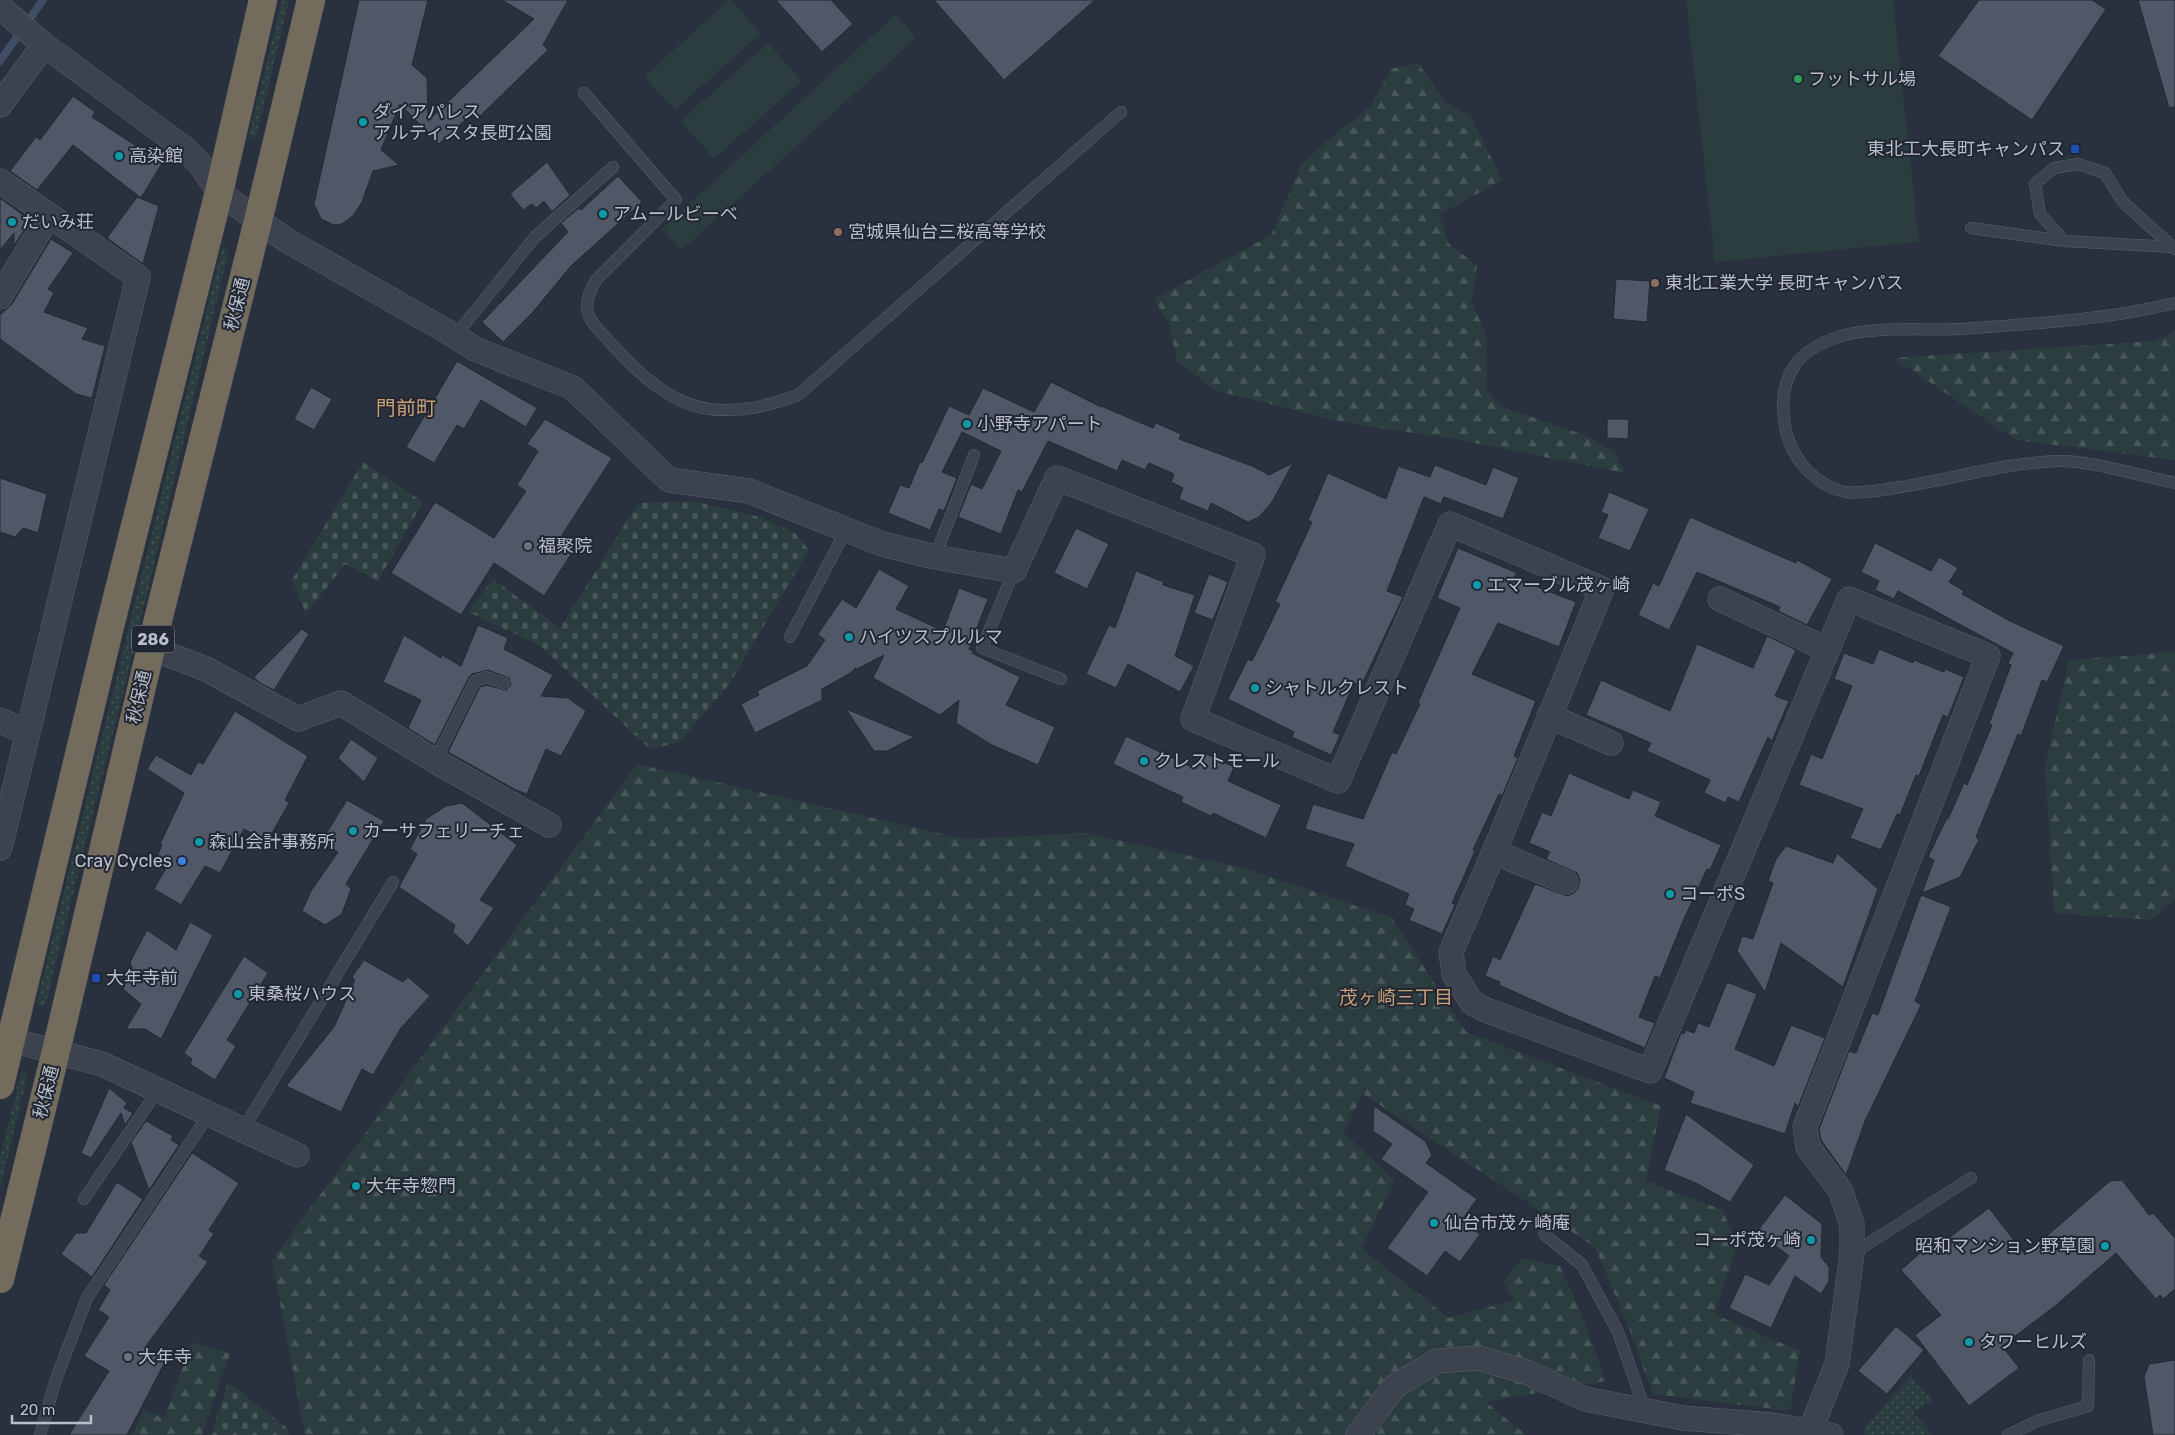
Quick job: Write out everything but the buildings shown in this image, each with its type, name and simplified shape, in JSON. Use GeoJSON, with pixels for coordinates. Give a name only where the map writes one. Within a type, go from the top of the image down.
{"type":"FeatureCollection","features":[{"type":"Feature","properties":{"kind":"highway","name":"286"},"geometry":{"type":"LineString","coordinates":[[0,1085],[108,630],[219,192],[263,0]]}},
{"type":"Feature","properties":{"kind":"highway","name":"秋保通"},"geometry":{"type":"LineString","coordinates":[[0,1279],[151,648],[258,221],[311,0]]}},
{"type":"Feature","properties":{"kind":"street"},"geometry":{"type":"LineString","coordinates":[[4,12],[184,148],[199,163],[219,192],[258,221],[288,241],[475,349],[573,388],[669,480],[749,491],[882,544],[935,557],[1014,571],[1057,478],[1252,555],[1193,719],[1338,781],[1450,524],[1602,589],[1451,952],[1454,974],[1472,1003],[1650,1071],[1849,598],[1988,656],[1805,1127],[1808,1147],[1840,1190],[1852,1224],[1852,1254],[1836,1364],[1820,1433],[1771,1430],[1683,1418],[1585,1399],[1529,1373],[1478,1358],[1436,1361],[1395,1386],[1358,1435]]}},
{"type":"Feature","properties":{"kind":"street"},"geometry":{"type":"LineString","coordinates":[[0,105],[40,41]]}},
{"type":"Feature","properties":{"kind":"street"},"geometry":{"type":"LineString","coordinates":[[0,181],[138,277],[26,733],[0,848]]}},
{"type":"Feature","properties":{"kind":"street"},"geometry":{"type":"LineString","coordinates":[[0,297],[49,215]]}},
{"type":"Feature","properties":{"kind":"street"},"geometry":{"type":"LineString","coordinates":[[1720,599],[1826,649]]}},
{"type":"Feature","properties":{"kind":"street"},"geometry":{"type":"LineString","coordinates":[[151,648],[206,669],[298,719],[341,703],[435,761],[549,825]]}},
{"type":"Feature","properties":{"kind":"street"},"geometry":{"type":"LineString","coordinates":[[1549,716],[1610,743]]}},
{"type":"Feature","properties":{"kind":"street"},"geometry":{"type":"LineString","coordinates":[[0,720],[26,733]]}},
{"type":"Feature","properties":{"kind":"street"},"geometry":{"type":"LineString","coordinates":[[1494,852],[1566,882]]}},
{"type":"Feature","properties":{"kind":"street"},"geometry":{"type":"LineString","coordinates":[[11,1040],[102,1064],[296,1155]]}},
{"type":"Feature","properties":{"kind":"lane"},"geometry":{"type":"LineString","coordinates":[[584,93],[676,200],[596,280],[588,297],[586,308],[590,319],[630,364],[658,388],[683,402],[708,409],[739,411],[771,405],[798,395],[1121,112]]}},
{"type":"Feature","properties":{"kind":"lane"},"geometry":{"type":"LineString","coordinates":[[2064,241],[2040,214],[2035,184],[2054,168],[2078,164],[2105,173],[2123,202],[2174,248]]}},
{"type":"Feature","properties":{"kind":"lane"},"geometry":{"type":"LineString","coordinates":[[455,336],[536,236],[613,167]]}},
{"type":"Feature","properties":{"kind":"lane"},"geometry":{"type":"LineString","coordinates":[[1970,228],[2064,241],[2174,248]]}},
{"type":"Feature","properties":{"kind":"lane"},"geometry":{"type":"LineString","coordinates":[[2175,303],[2116,316],[1958,329],[1861,332],[1836,337],[1815,347],[1795,364],[1785,389],[1783,415],[1789,445],[1802,466],[1821,482],[1846,492],[1873,491],[2000,467],[2061,461],[2082,463],[2175,483]]}},
{"type":"Feature","properties":{"kind":"lane"},"geometry":{"type":"LineString","coordinates":[[935,557],[974,455]]}},
{"type":"Feature","properties":{"kind":"lane"},"geometry":{"type":"LineString","coordinates":[[790,637],[846,530]]}},
{"type":"Feature","properties":{"kind":"lane"},"geometry":{"type":"LineString","coordinates":[[1014,571],[982,648],[1061,678]]}},
{"type":"Feature","properties":{"kind":"lane"},"geometry":{"type":"LineString","coordinates":[[435,761],[475,681],[486,677],[504,683]]}},
{"type":"Feature","properties":{"kind":"lane"},"geometry":{"type":"LineString","coordinates":[[242,1131],[393,882]]}},
{"type":"Feature","properties":{"kind":"lane"},"geometry":{"type":"LineString","coordinates":[[84,1199],[158,1090]]}},
{"type":"Feature","properties":{"kind":"lane"},"geometry":{"type":"LineString","coordinates":[[40,1435],[56,1379],[88,1298],[209,1114]]}},
{"type":"Feature","properties":{"kind":"lane"},"geometry":{"type":"LineString","coordinates":[[1852,1254],[1971,1178]]}},
{"type":"Feature","properties":{"kind":"lane"},"geometry":{"type":"LineString","coordinates":[[1544,1234],[1582,1265],[1618,1332],[1645,1412]]}},
{"type":"Feature","properties":{"kind":"lane"},"geometry":{"type":"LineString","coordinates":[[2008,1435],[2037,1421],[2088,1406],[2089,1360]]}},
{"type":"Feature","properties":{"kind":"green space"},"geometry":{"type":"Polygon","coordinates":[[[282,0],[289,0],[256,138],[249,136],[282,0]]]}},
{"type":"Feature","properties":{"kind":"green space"},"geometry":{"type":"Polygon","coordinates":[[[729,0],[761,33],[675,110],[644,77],[729,0]]]}},
{"type":"Feature","properties":{"kind":"green space","name":"フットサル場"},"geometry":{"type":"Polygon","coordinates":[[[1686,0],[1893,0],[1919,242],[1715,262],[1686,0]]]}},
{"type":"Feature","properties":{"kind":"green space"},"geometry":{"type":"Polygon","coordinates":[[[896,14],[916,38],[682,250],[662,229],[896,14]]]}},
{"type":"Feature","properties":{"kind":"green space"},"geometry":{"type":"Polygon","coordinates":[[[768,43],[802,81],[714,159],[680,121],[768,43]]]}},
{"type":"Feature","properties":{"kind":"green space"},"geometry":{"type":"Polygon","coordinates":[[[1418,63],[1446,102],[1471,116],[1502,180],[1439,215],[1449,244],[1477,265],[1472,303],[1486,334],[1487,392],[1500,406],[1584,435],[1615,452],[1625,473],[1454,439],[1352,424],[1217,391],[1177,362],[1168,323],[1154,299],[1271,235],[1302,163],[1342,128],[1370,107],[1391,69],[1418,63]]]}},
{"type":"Feature","properties":{"kind":"green space"},"geometry":{"type":"Polygon","coordinates":[[[222,248],[227,249],[228,253],[134,648],[46,1003],[43,1007],[37,1002],[222,248]]]}},
{"type":"Feature","properties":{"kind":"green space"},"geometry":{"type":"Polygon","coordinates":[[[2175,331],[2175,460],[2016,440],[1893,358],[2153,341],[2175,331]]]}},
{"type":"Feature","properties":{"kind":"green space"},"geometry":{"type":"Polygon","coordinates":[[[363,462],[423,502],[378,581],[345,564],[306,614],[292,580],[363,462]]]}},
{"type":"Feature","properties":{"kind":"green space"},"geometry":{"type":"Polygon","coordinates":[[[693,501],[760,517],[795,533],[809,550],[728,686],[681,741],[651,750],[539,645],[468,612],[493,579],[560,628],[638,503],[693,501]]]}},
{"type":"Feature","properties":{"kind":"green space"},"geometry":{"type":"Polygon","coordinates":[[[2175,652],[2175,900],[2151,920],[2054,913],[2045,766],[2069,660],[2175,652]]]}},
{"type":"Feature","properties":{"kind":"green space"},"geometry":{"type":"Polygon","coordinates":[[[637,764],[965,839],[1086,833],[1244,868],[1392,918],[1466,1032],[1661,1106],[1646,1181],[1722,1210],[1738,1245],[1714,1314],[1800,1351],[1790,1411],[1653,1394],[1627,1323],[1595,1247],[1363,1094],[1343,1132],[1395,1181],[1361,1248],[1449,1318],[1514,1300],[1503,1281],[1523,1258],[1560,1266],[1580,1310],[1606,1381],[1486,1402],[1526,1435],[305,1435],[272,1260],[637,764]]]}},
{"type":"Feature","properties":{"kind":"green space"},"geometry":{"type":"Polygon","coordinates":[[[21,1073],[25,1073],[27,1078],[0,1188],[0,1157],[21,1073]]]}},
{"type":"Feature","properties":{"kind":"green space"},"geometry":{"type":"Polygon","coordinates":[[[192,1342],[230,1353],[202,1435],[132,1435],[144,1409],[164,1419],[192,1342]]]}},
{"type":"Feature","properties":{"kind":"green space"},"geometry":{"type":"Polygon","coordinates":[[[1910,1376],[1933,1400],[1913,1412],[1932,1435],[1866,1435],[1862,1431],[1910,1376]]]}},
{"type":"Feature","properties":{"kind":"green space"},"geometry":{"type":"Polygon","coordinates":[[[228,1382],[286,1427],[289,1435],[211,1435],[228,1382]]]}},
{"type":"Feature","properties":{"kind":"waterway"},"geometry":{"type":"LineString","coordinates":[[0,61],[43,0]]}},
{"type":"Feature","properties":{"kind":"place","name":"フットサル場"},"geometry":{"type":"Point","coordinates":[1798,79]}},
{"type":"Feature","properties":{"kind":"place","name":"ダイアパレス アルティスタ長町公園"},"geometry":{"type":"Point","coordinates":[363,122]}},
{"type":"Feature","properties":{"kind":"place","name":"東北工大長町キャンパス"},"geometry":{"type":"Point","coordinates":[2075,149]}},
{"type":"Feature","properties":{"kind":"place","name":"高染館"},"geometry":{"type":"Point","coordinates":[119,156]}},
{"type":"Feature","properties":{"kind":"place","name":"アムールビーベ"},"geometry":{"type":"Point","coordinates":[603,214]}},
{"type":"Feature","properties":{"kind":"place","name":"だいみ荘"},"geometry":{"type":"Point","coordinates":[12,222]}},
{"type":"Feature","properties":{"kind":"place","name":"宮城県仙台三桜高等学校"},"geometry":{"type":"Point","coordinates":[838,232]}},
{"type":"Feature","properties":{"kind":"place","name":"東北工業大学 長町キャンパス"},"geometry":{"type":"Point","coordinates":[1655,283]}},
{"type":"Feature","properties":{"kind":"place","name":"小野寺アパート"},"geometry":{"type":"Point","coordinates":[967,424]}},
{"type":"Feature","properties":{"kind":"place","name":"福聚院"},"geometry":{"type":"Point","coordinates":[528,546]}},
{"type":"Feature","properties":{"kind":"place","name":"エマーブル茂ヶ崎"},"geometry":{"type":"Point","coordinates":[1477,585]}},
{"type":"Feature","properties":{"kind":"place","name":"ハイツスプルルマ"},"geometry":{"type":"Point","coordinates":[849,637]}},
{"type":"Feature","properties":{"kind":"place","name":"シャトルクレスト"},"geometry":{"type":"Point","coordinates":[1255,688]}},
{"type":"Feature","properties":{"kind":"place","name":"クレストモール"},"geometry":{"type":"Point","coordinates":[1144,761]}},
{"type":"Feature","properties":{"kind":"place","name":"カーサフェリーチェ"},"geometry":{"type":"Point","coordinates":[353,831]}},
{"type":"Feature","properties":{"kind":"place","name":"森山会計事務所"},"geometry":{"type":"Point","coordinates":[199,842]}},
{"type":"Feature","properties":{"kind":"place","name":"Cray Cycles"},"geometry":{"type":"Point","coordinates":[182,861]}},
{"type":"Feature","properties":{"kind":"place","name":"コーポS"},"geometry":{"type":"Point","coordinates":[1670,894]}},
{"type":"Feature","properties":{"kind":"place","name":"大年寺前"},"geometry":{"type":"Point","coordinates":[96,978]}},
{"type":"Feature","properties":{"kind":"place","name":"東桑桜ハウス"},"geometry":{"type":"Point","coordinates":[238,994]}},
{"type":"Feature","properties":{"kind":"place","name":"大年寺惣門"},"geometry":{"type":"Point","coordinates":[356,1186]}},
{"type":"Feature","properties":{"kind":"place","name":"仙台市茂ヶ崎庵"},"geometry":{"type":"Point","coordinates":[1434,1223]}},
{"type":"Feature","properties":{"kind":"place","name":"コーポ茂ヶ崎"},"geometry":{"type":"Point","coordinates":[1811,1240]}},
{"type":"Feature","properties":{"kind":"place","name":"昭和マンション野草園"},"geometry":{"type":"Point","coordinates":[2105,1246]}},
{"type":"Feature","properties":{"kind":"place","name":"タワーヒルズ"},"geometry":{"type":"Point","coordinates":[1969,1342]}},
{"type":"Feature","properties":{"kind":"place","name":"大年寺"},"geometry":{"type":"Point","coordinates":[128,1357]}},
{"type":"Feature","properties":{"kind":"district","name":"門前町"},"geometry":{"type":"Point","coordinates":[406,408]}},
{"type":"Feature","properties":{"kind":"district","name":"茂ヶ崎三丁目"},"geometry":{"type":"Point","coordinates":[1396,997]}}]}
